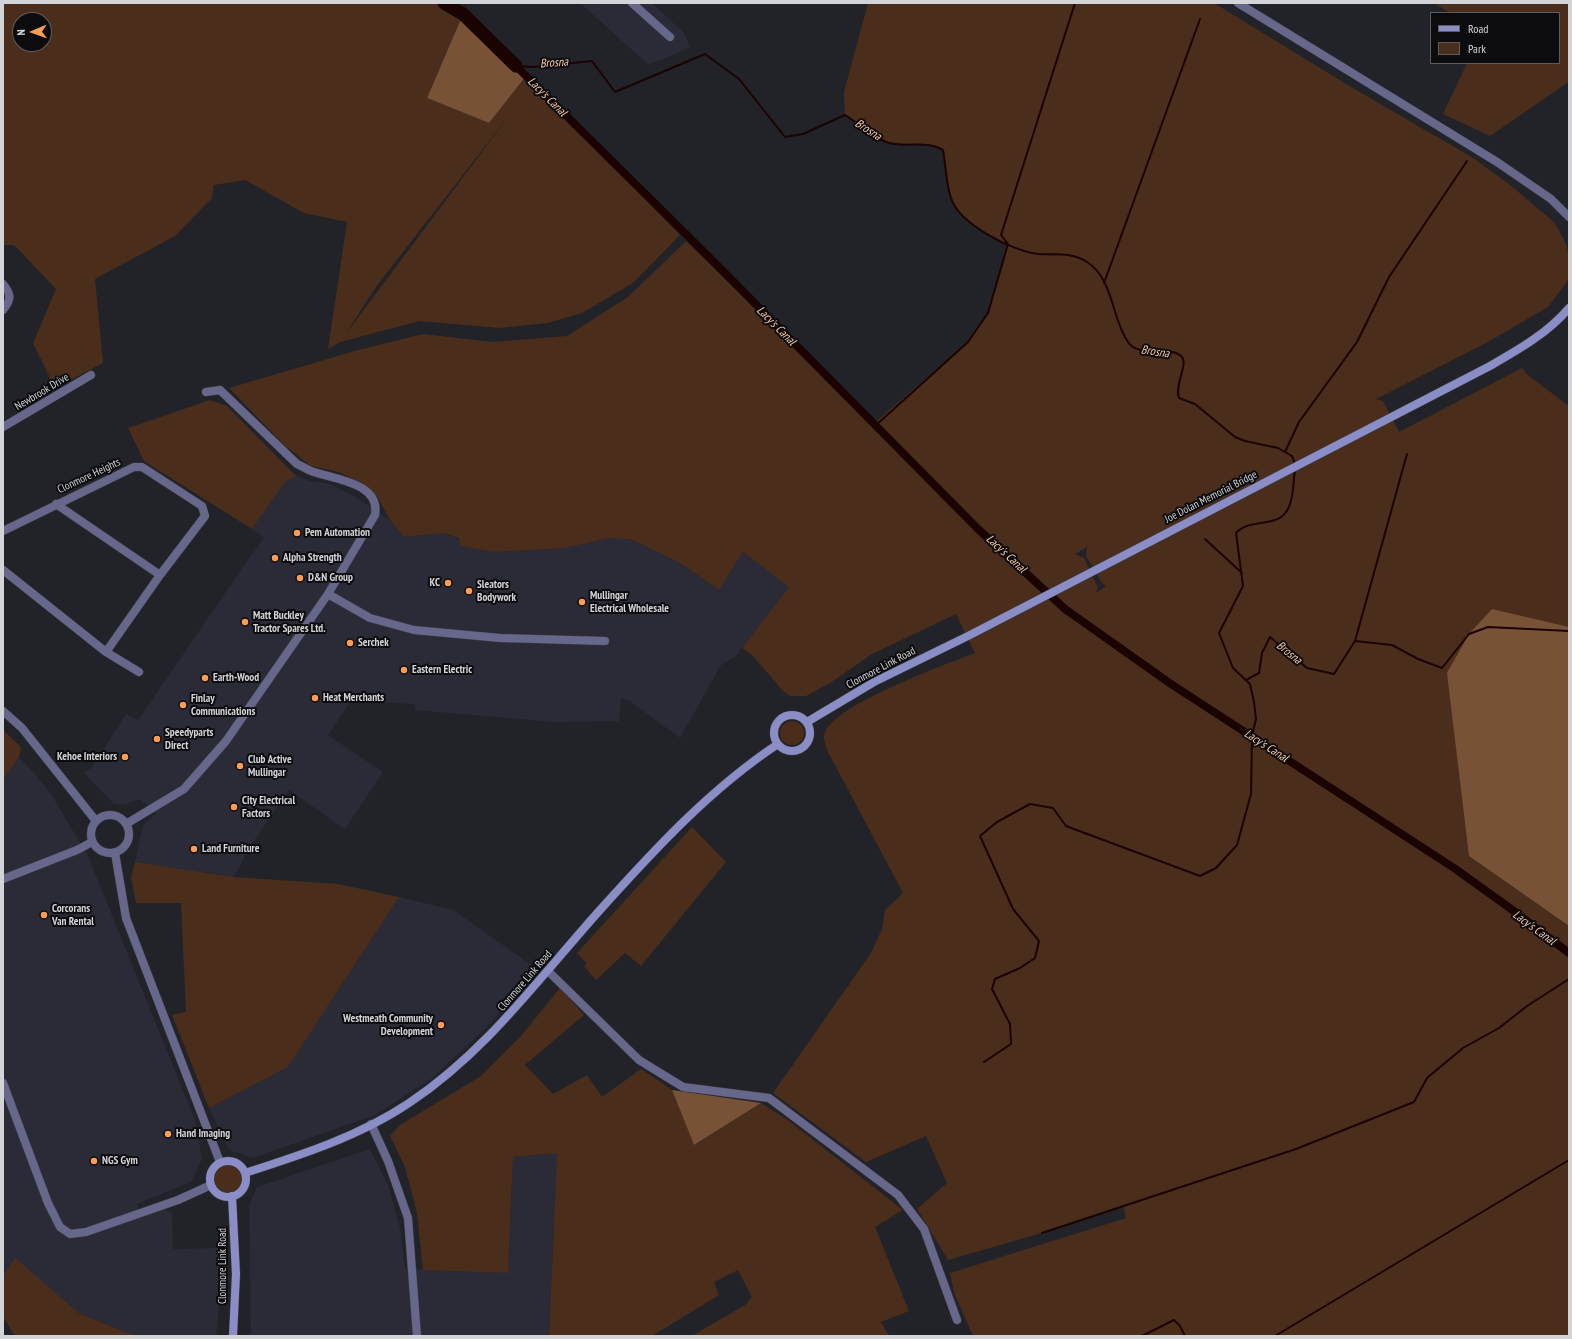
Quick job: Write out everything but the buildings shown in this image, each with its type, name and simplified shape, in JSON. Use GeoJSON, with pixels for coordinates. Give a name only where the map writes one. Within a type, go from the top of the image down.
{"type":"FeatureCollection","features":[{"type":"Feature","properties":{"kind":"main road","name":"Joe Dolan Memorial Bridge"},"geometry":{"type":"LineString","coordinates":[[968,636],[1523,347],[1559,320],[1569,308]]}},
{"type":"Feature","properties":{"kind":"main road","name":"Clonmore Link Road"},"geometry":{"type":"LineString","coordinates":[[808,722],[874,682],[968,636]]}},
{"type":"Feature","properties":{"kind":"main road"},"geometry":{"type":"LineString","coordinates":[[792,714],[803,718],[808,722],[811,733],[810,738],[804,747],[793,751],[787,750],[778,744],[775,739],[775,728],[781,718],[792,714]]}},
{"type":"Feature","properties":{"kind":"main road","name":"Clonmore Link Road"},"geometry":{"type":"LineString","coordinates":[[245,1173],[328,1143],[371,1124],[409,1103],[480,1046],[510,1016],[600,910],[695,810],[728,779],[778,744]]}},
{"type":"Feature","properties":{"kind":"main road"},"geometry":{"type":"LineString","coordinates":[[232,1161],[238,1163],[245,1173],[245,1184],[242,1190],[232,1196],[222,1196],[214,1190],[211,1185],[210,1180],[212,1170],[220,1162],[232,1161]]}},
{"type":"Feature","properties":{"kind":"main road","name":"Clonmore Link Road"},"geometry":{"type":"LineString","coordinates":[[232,1196],[236,1274],[233,1336]]}},
{"type":"Feature","properties":{"kind":"street"},"geometry":{"type":"LineString","coordinates":[[632,3],[670,37]]}},
{"type":"Feature","properties":{"kind":"street"},"geometry":{"type":"LineString","coordinates":[[1238,3],[1515,173],[1551,199],[1569,217]]}},
{"type":"Feature","properties":{"kind":"street"},"geometry":{"type":"LineString","coordinates":[[3,284],[10,298],[9,303],[3,310]]}},
{"type":"Feature","properties":{"kind":"street","name":"Newbrook Drive"},"geometry":{"type":"LineString","coordinates":[[3,427],[92,375]]}},
{"type":"Feature","properties":{"kind":"street"},"geometry":{"type":"LineString","coordinates":[[126,824],[184,789],[226,741],[328,594],[375,515],[376,508],[372,497],[358,485],[334,476],[312,471],[297,464],[220,390],[206,392]]}},
{"type":"Feature","properties":{"kind":"street","name":"Clonmore Heights"},"geometry":{"type":"LineString","coordinates":[[3,531],[134,467],[142,467],[202,506],[206,516],[160,575],[106,652]]}},
{"type":"Feature","properties":{"kind":"street","name":"Clonmore Heights"},"geometry":{"type":"LineString","coordinates":[[56,504],[160,575]]}},
{"type":"Feature","properties":{"kind":"street"},"geometry":{"type":"LineString","coordinates":[[3,570],[106,652],[139,672]]}},
{"type":"Feature","properties":{"kind":"street"},"geometry":{"type":"LineString","coordinates":[[328,594],[370,618],[414,630],[500,638],[605,641]]}},
{"type":"Feature","properties":{"kind":"street"},"geometry":{"type":"LineString","coordinates":[[3,711],[22,728],[96,821]]}},
{"type":"Feature","properties":{"kind":"street"},"geometry":{"type":"LineString","coordinates":[[112,815],[122,819],[128,829],[128,841],[125,846],[115,853],[99,850],[92,842],[91,831],[96,821],[101,817],[112,815]]}},
{"type":"Feature","properties":{"kind":"street"},"geometry":{"type":"LineString","coordinates":[[3,879],[77,850],[92,842]]}},
{"type":"Feature","properties":{"kind":"street"},"geometry":{"type":"LineString","coordinates":[[115,853],[126,918],[220,1162]]}},
{"type":"Feature","properties":{"kind":"street"},"geometry":{"type":"LineString","coordinates":[[548,971],[639,1060],[683,1087],[769,1098],[898,1195],[924,1229],[957,1320]]}},
{"type":"Feature","properties":{"kind":"street"},"geometry":{"type":"LineString","coordinates":[[3,1083],[48,1203],[60,1227],[70,1234],[86,1232],[178,1200],[211,1185]]}},
{"type":"Feature","properties":{"kind":"street"},"geometry":{"type":"LineString","coordinates":[[371,1124],[388,1161],[408,1218],[418,1336]]}},
{"type":"Feature","properties":{"kind":"shaded area"},"geometry":{"type":"Polygon","coordinates":[[[580,3],[652,3],[684,33],[690,47],[649,65],[580,3]]]}},
{"type":"Feature","properties":{"kind":"shaded area"},"geometry":{"type":"Polygon","coordinates":[[[463,14],[526,76],[489,123],[427,98],[463,14]]]}},
{"type":"Feature","properties":{"kind":"shaded area"},"geometry":{"type":"Polygon","coordinates":[[[296,476],[310,481],[330,484],[354,496],[390,520],[404,537],[442,533],[495,552],[565,548],[610,538],[627,538],[680,563],[719,590],[743,552],[789,587],[735,657],[721,665],[680,738],[630,701],[621,698],[619,721],[554,722],[415,710],[415,704],[351,701],[328,735],[383,772],[345,829],[289,790],[251,845],[234,877],[135,862],[143,825],[156,814],[140,799],[125,804],[114,804],[84,773],[92,767],[126,714],[138,720],[264,538],[252,529],[285,482],[296,476]]]}},
{"type":"Feature","properties":{"kind":"shaded area"},"geometry":{"type":"Polygon","coordinates":[[[1492,609],[1569,627],[1569,926],[1469,856],[1447,673],[1469,634],[1492,609]]]}},
{"type":"Feature","properties":{"kind":"shaded area"},"geometry":{"type":"Polygon","coordinates":[[[19,757],[51,794],[88,856],[195,1120],[202,1159],[191,1182],[137,1204],[140,1217],[161,1208],[172,1212],[173,1249],[222,1248],[223,1264],[216,1336],[136,1336],[80,1314],[15,1259],[3,1276],[3,780],[19,757]]]}},
{"type":"Feature","properties":{"kind":"shaded area"},"geometry":{"type":"Polygon","coordinates":[[[399,897],[453,910],[537,969],[487,1027],[430,1080],[375,1115],[253,1158],[229,1150],[209,1108],[288,1067],[399,897]]]}},
{"type":"Feature","properties":{"kind":"shaded area"},"geometry":{"type":"Polygon","coordinates":[[[672,1090],[761,1103],[694,1145],[672,1090]]]}},
{"type":"Feature","properties":{"kind":"shaded area"},"geometry":{"type":"Polygon","coordinates":[[[370,1149],[388,1185],[400,1228],[405,1269],[508,1273],[513,1157],[557,1153],[549,1336],[251,1336],[249,1206],[257,1187],[370,1149]]]}},
{"type":"Feature","properties":{"kind":"green space"},"geometry":{"type":"Polygon","coordinates":[[[3,3],[444,3],[463,14],[427,98],[489,123],[526,76],[680,235],[633,283],[582,313],[548,323],[499,328],[420,321],[340,342],[328,349],[347,222],[304,213],[245,180],[214,185],[212,198],[175,236],[95,279],[103,363],[55,388],[33,343],[56,289],[14,245],[3,245],[3,3]],[[511,113],[375,288],[345,335],[511,113]]]}},
{"type":"Feature","properties":{"kind":"green space"},"geometry":{"type":"Polygon","coordinates":[[[868,3],[1214,3],[1351,87],[1470,156],[1509,184],[1555,223],[1566,244],[1569,255],[1569,279],[1548,307],[1488,342],[1376,399],[1383,401],[1399,432],[1522,368],[1529,376],[1569,406],[1569,627],[1506,613],[1469,856],[1569,926],[1569,1336],[973,1336],[954,1293],[950,1273],[1126,1218],[1123,1206],[1052,1230],[948,1260],[917,1209],[947,1183],[926,1136],[866,1162],[773,1093],[871,953],[882,929],[885,910],[903,893],[828,752],[825,745],[824,734],[834,721],[870,697],[893,686],[975,653],[956,614],[872,654],[830,683],[806,696],[790,696],[783,691],[752,655],[742,648],[789,587],[743,552],[719,590],[680,563],[630,539],[610,538],[565,548],[495,552],[461,546],[459,538],[442,533],[404,537],[390,520],[377,496],[364,484],[339,472],[311,466],[284,445],[229,388],[358,350],[423,334],[492,342],[567,336],[628,297],[686,241],[873,424],[968,342],[988,313],[1008,244],[991,237],[975,227],[961,215],[955,207],[948,188],[943,150],[922,144],[893,144],[886,142],[870,133],[845,115],[844,92],[868,3]],[[1087,547],[1075,554],[1084,558],[1098,588],[1096,593],[1106,586],[1102,583],[1086,556],[1087,547]]]}},
{"type":"Feature","properties":{"kind":"green space"},"geometry":{"type":"Polygon","coordinates":[[[1434,3],[1569,3],[1569,84],[1567,83],[1490,136],[1443,114],[1467,64],[1560,64],[1560,12],[1448,12],[1434,3]]]}},
{"type":"Feature","properties":{"kind":"green space"},"geometry":{"type":"Polygon","coordinates":[[[210,400],[227,406],[296,476],[285,482],[252,529],[144,461],[128,428],[210,400]]]}},
{"type":"Feature","properties":{"kind":"green space"},"geometry":{"type":"Polygon","coordinates":[[[792,721],[801,724],[804,733],[801,742],[792,745],[783,742],[780,733],[783,724],[792,721]]]}},
{"type":"Feature","properties":{"kind":"green space"},"geometry":{"type":"Polygon","coordinates":[[[3,730],[21,747],[19,757],[3,780],[3,730]]]}},
{"type":"Feature","properties":{"kind":"green space"},"geometry":{"type":"Polygon","coordinates":[[[692,827],[726,862],[641,966],[625,953],[596,980],[584,966],[587,964],[577,953],[692,827]]]}},
{"type":"Feature","properties":{"kind":"green space"},"geometry":{"type":"Polygon","coordinates":[[[135,862],[234,877],[338,884],[399,897],[288,1067],[209,1108],[172,1015],[186,1012],[181,903],[136,903],[131,878],[135,862]]]}},
{"type":"Feature","properties":{"kind":"green space"},"geometry":{"type":"Polygon","coordinates":[[[560,988],[584,1015],[525,1065],[553,1094],[587,1075],[602,1097],[641,1069],[672,1090],[694,1145],[761,1103],[789,1121],[903,1210],[875,1227],[909,1311],[881,1322],[889,1336],[692,1336],[745,1305],[752,1297],[738,1270],[714,1282],[719,1295],[652,1336],[549,1336],[557,1153],[513,1157],[508,1273],[423,1270],[417,1213],[405,1167],[390,1136],[400,1125],[481,1076],[521,1036],[560,988]]]}},
{"type":"Feature","properties":{"kind":"green space"},"geometry":{"type":"Polygon","coordinates":[[[228,1165],[238,1169],[242,1179],[238,1189],[228,1193],[218,1189],[214,1179],[218,1169],[228,1165]]]}},
{"type":"Feature","properties":{"kind":"green space"},"geometry":{"type":"Polygon","coordinates":[[[15,1258],[80,1314],[136,1336],[15,1336],[3,1317],[3,1276],[15,1258]]]}},
{"type":"Feature","properties":{"kind":"waterway","name":"Brosna"},"geometry":{"type":"LineString","coordinates":[[444,3],[463,14],[516,66]]}},
{"type":"Feature","properties":{"kind":"waterway"},"geometry":{"type":"LineString","coordinates":[[875,426],[968,342],[988,313],[1008,244],[1001,235],[1075,3]]}},
{"type":"Feature","properties":{"kind":"waterway"},"geometry":{"type":"LineString","coordinates":[[1104,283],[1200,19]]}},
{"type":"Feature","properties":{"kind":"waterway","name":"Brosna"},"geometry":{"type":"LineString","coordinates":[[516,66],[533,67],[592,61],[615,92],[705,54],[739,79],[785,137],[803,134],[845,115],[886,142],[901,145],[922,144],[943,150],[949,193],[956,208],[964,217],[988,235],[1015,248],[1038,254],[1069,255],[1087,262],[1096,269],[1102,278],[1107,288],[1122,332],[1128,342],[1139,350],[1177,353],[1182,357],[1183,365],[1178,388],[1179,398],[1195,404],[1235,437],[1245,441],[1278,448],[1292,456],[1295,464]]}},
{"type":"Feature","properties":{"kind":"waterway","name":"Lacy's Canal"},"geometry":{"type":"LineString","coordinates":[[516,66],[712,260],[978,529],[1065,609],[1171,684],[1454,868],[1569,953]]}},
{"type":"Feature","properties":{"kind":"waterway"},"geometry":{"type":"LineString","coordinates":[[1285,452],[1299,422],[1357,342],[1389,277],[1467,161]]}},
{"type":"Feature","properties":{"kind":"waterway"},"geometry":{"type":"LineString","coordinates":[[1355,641],[1407,454]]}},
{"type":"Feature","properties":{"kind":"waterway"},"geometry":{"type":"LineString","coordinates":[[984,1062],[1011,1044],[1010,1024],[992,989],[995,979],[1020,968],[1035,958],[1039,941],[1013,909],[980,836],[997,822],[1030,804],[1053,808],[1066,826],[1200,876],[1216,868],[1237,845],[1251,794],[1252,736],[1256,719],[1250,684],[1233,668],[1219,633],[1243,586],[1236,533],[1242,528],[1250,525],[1273,521],[1280,518],[1286,512],[1292,496],[1295,470]]}},
{"type":"Feature","properties":{"kind":"waterway"},"geometry":{"type":"LineString","coordinates":[[1205,539],[1242,573]]}},
{"type":"Feature","properties":{"kind":"waterway","name":"Brosna"},"geometry":{"type":"LineString","coordinates":[[1246,680],[1259,673],[1262,653],[1270,637],[1307,668],[1334,674],[1355,641],[1392,645],[1418,659],[1442,668],[1469,634],[1488,627],[1569,631]]}},
{"type":"Feature","properties":{"kind":"waterway"},"geometry":{"type":"LineString","coordinates":[[1042,1233],[1296,1149],[1414,1102],[1427,1078],[1463,1048],[1499,1028],[1527,1006],[1569,979]]}},
{"type":"Feature","properties":{"kind":"waterway"},"geometry":{"type":"LineString","coordinates":[[1275,1336],[1569,1160]]}},
{"type":"Feature","properties":{"kind":"waterway"},"geometry":{"type":"LineString","coordinates":[[1142,1336],[1174,1320],[1180,1326],[1185,1336]]}},
{"type":"Feature","properties":{"kind":"place","name":"Pem Automation"},"geometry":{"type":"Point","coordinates":[297,533]}},
{"type":"Feature","properties":{"kind":"place","name":"Alpha Strength"},"geometry":{"type":"Point","coordinates":[275,558]}},
{"type":"Feature","properties":{"kind":"place","name":"D&N Group"},"geometry":{"type":"Point","coordinates":[300,578]}},
{"type":"Feature","properties":{"kind":"place","name":"KC"},"geometry":{"type":"Point","coordinates":[448,583]}},
{"type":"Feature","properties":{"kind":"place","name":"Sleators Bodywork"},"geometry":{"type":"Point","coordinates":[469,591]}},
{"type":"Feature","properties":{"kind":"place","name":"Mullingar Electrical Wholesale"},"geometry":{"type":"Point","coordinates":[582,602]}},
{"type":"Feature","properties":{"kind":"place","name":"Matt Buckley Tractor Spares Ltd."},"geometry":{"type":"Point","coordinates":[245,622]}},
{"type":"Feature","properties":{"kind":"place","name":"Serchek"},"geometry":{"type":"Point","coordinates":[350,643]}},
{"type":"Feature","properties":{"kind":"place","name":"Eastern Electric"},"geometry":{"type":"Point","coordinates":[404,670]}},
{"type":"Feature","properties":{"kind":"place","name":"Earth-Wood"},"geometry":{"type":"Point","coordinates":[205,678]}},
{"type":"Feature","properties":{"kind":"place","name":"Heat Merchants"},"geometry":{"type":"Point","coordinates":[315,698]}},
{"type":"Feature","properties":{"kind":"place","name":"Finlay Communications"},"geometry":{"type":"Point","coordinates":[183,705]}},
{"type":"Feature","properties":{"kind":"place","name":"Speedyparts Direct"},"geometry":{"type":"Point","coordinates":[157,739]}},
{"type":"Feature","properties":{"kind":"place","name":"Kehoe Interiors"},"geometry":{"type":"Point","coordinates":[125,757]}},
{"type":"Feature","properties":{"kind":"place","name":"Club Active Mullingar"},"geometry":{"type":"Point","coordinates":[240,766]}},
{"type":"Feature","properties":{"kind":"place","name":"City Electrical Factors"},"geometry":{"type":"Point","coordinates":[234,807]}},
{"type":"Feature","properties":{"kind":"place","name":"Land Furniture"},"geometry":{"type":"Point","coordinates":[194,849]}},
{"type":"Feature","properties":{"kind":"place","name":"Corcorans Van Rental"},"geometry":{"type":"Point","coordinates":[44,915]}},
{"type":"Feature","properties":{"kind":"place","name":"Westmeath Community Development"},"geometry":{"type":"Point","coordinates":[441,1025]}},
{"type":"Feature","properties":{"kind":"place","name":"Hand Imaging"},"geometry":{"type":"Point","coordinates":[168,1134]}},
{"type":"Feature","properties":{"kind":"place","name":"NGS Gym"},"geometry":{"type":"Point","coordinates":[94,1161]}}]}
